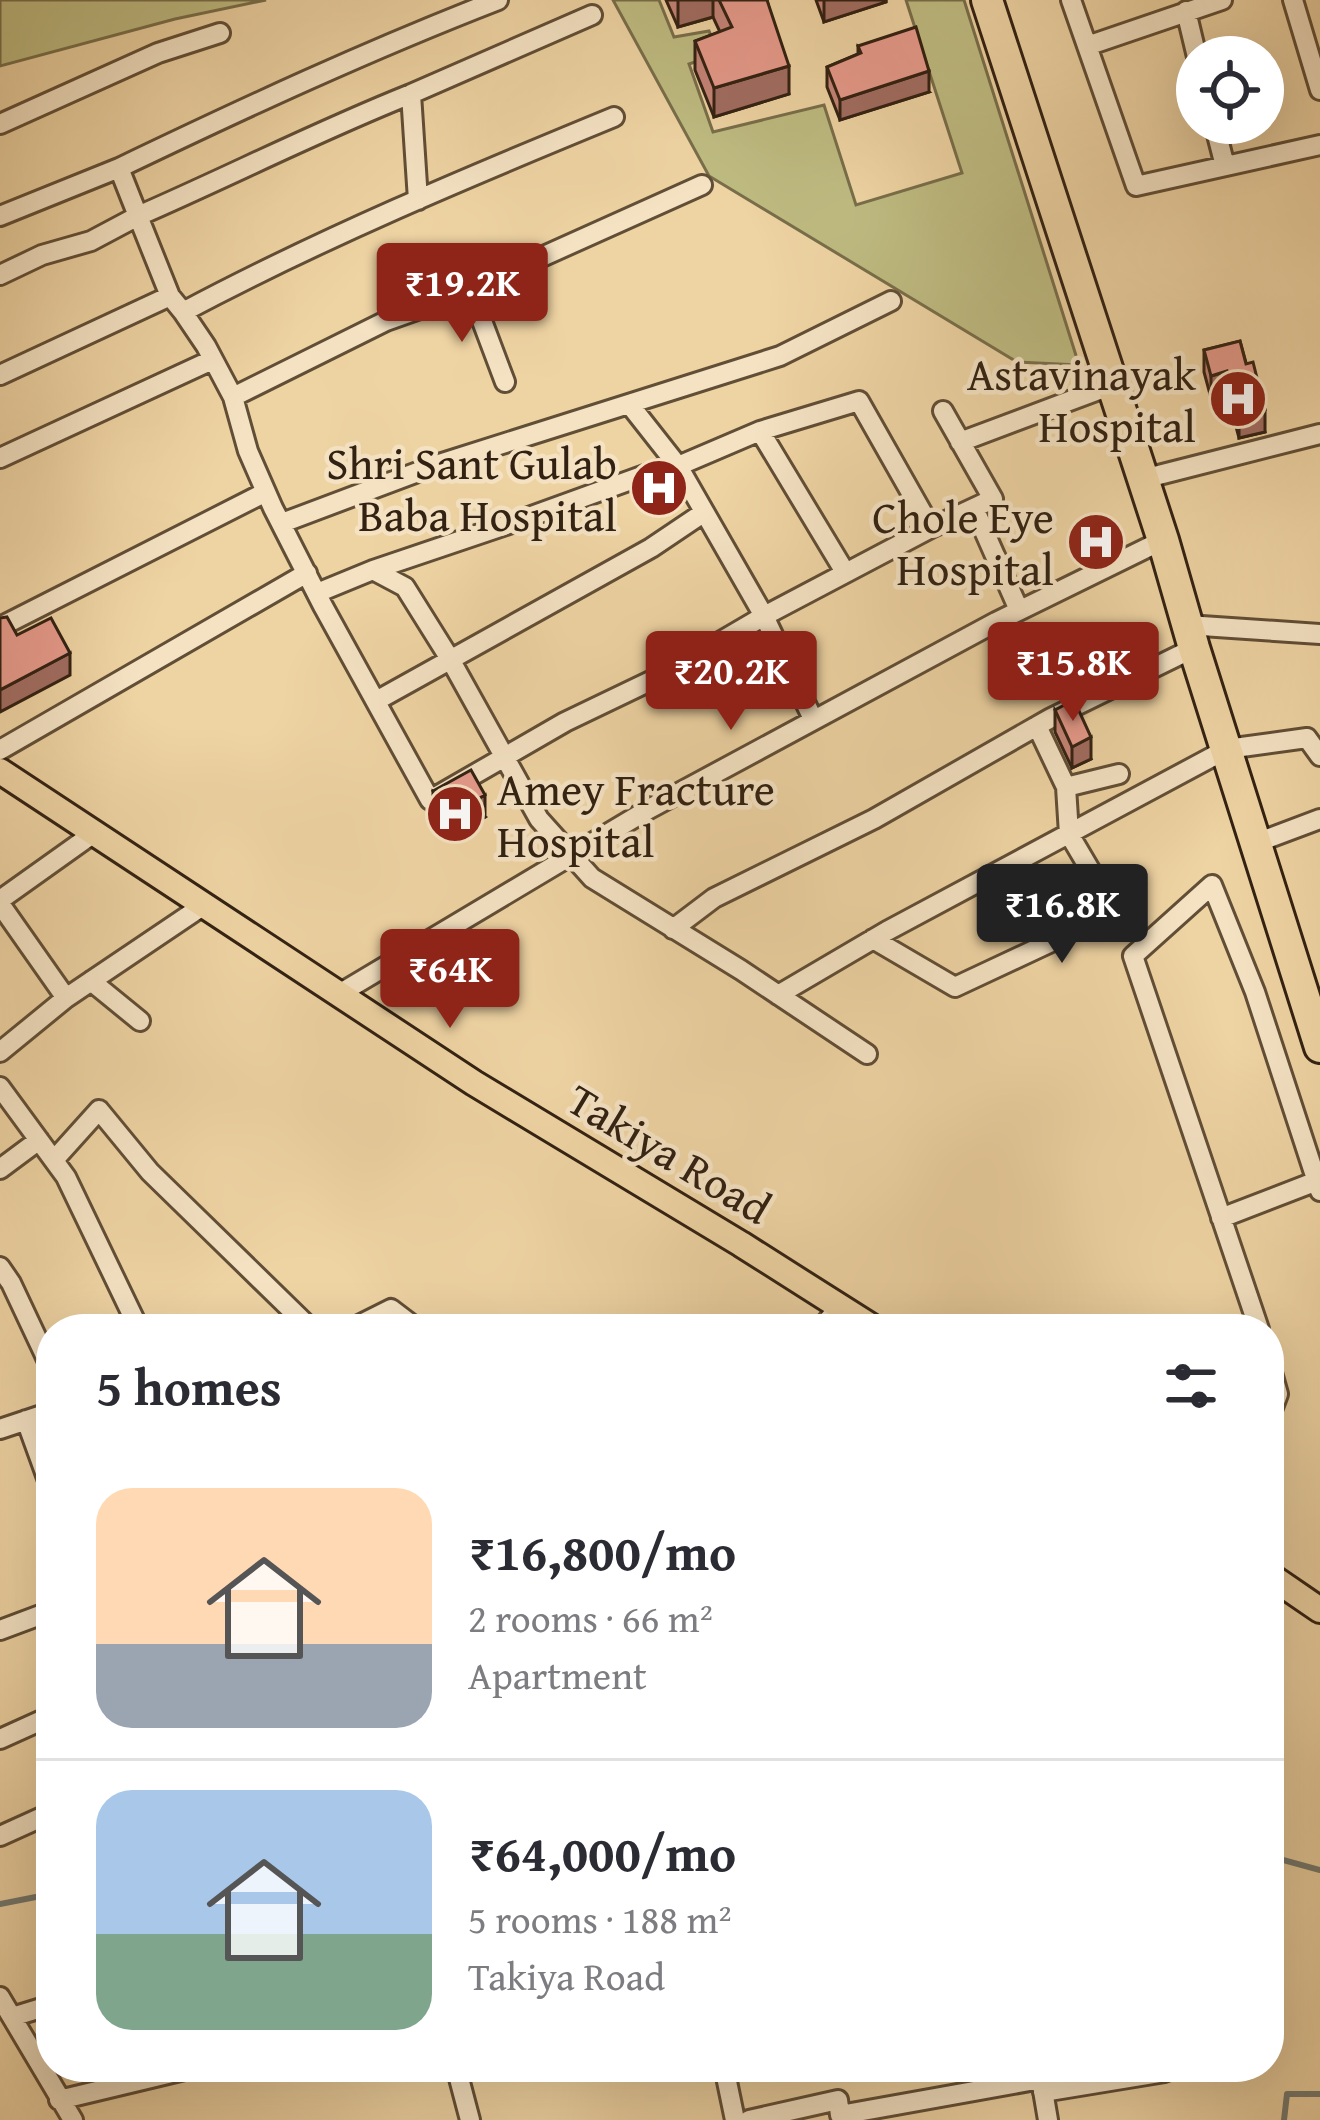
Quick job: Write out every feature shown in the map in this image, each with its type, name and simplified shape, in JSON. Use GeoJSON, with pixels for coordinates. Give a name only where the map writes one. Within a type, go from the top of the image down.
{"type":"FeatureCollection","features":[{"type":"Feature","properties":{"kind":"highway"},"geometry":{"type":"LineString","coordinates":[[987,0],[1144,479],[1320,1047]]}},
{"type":"Feature","properties":{"kind":"main road","name":"Takiya Road"},"geometry":{"type":"LineString","coordinates":[[1,768],[474,1083],[851,1314]]}},
{"type":"Feature","properties":{"kind":"main road"},"geometry":{"type":"LineString","coordinates":[[1284,1585],[1320,1610]]}},
{"type":"Feature","properties":{"kind":"street"},"geometry":{"type":"LineString","coordinates":[[0,216],[119,168],[407,35],[498,0]]}},
{"type":"Feature","properties":{"kind":"street"},"geometry":{"type":"LineString","coordinates":[[1071,0],[1136,185],[1320,145]]}},
{"type":"Feature","properties":{"kind":"street"},"geometry":{"type":"LineString","coordinates":[[1087,46],[1222,0]]}},
{"type":"Feature","properties":{"kind":"street"},"geometry":{"type":"LineString","coordinates":[[1293,0],[1320,90]]}},
{"type":"Feature","properties":{"kind":"street"},"geometry":{"type":"LineString","coordinates":[[1186,11],[1192,36]]}},
{"type":"Feature","properties":{"kind":"street"},"geometry":{"type":"LineString","coordinates":[[0,275],[42,255],[91,242],[138,215],[332,126],[592,15]]}},
{"type":"Feature","properties":{"kind":"street"},"geometry":{"type":"LineString","coordinates":[[0,124],[158,53],[220,33]]}},
{"type":"Feature","properties":{"kind":"street"},"geometry":{"type":"LineString","coordinates":[[411,94],[418,200]]}},
{"type":"Feature","properties":{"kind":"street"},"geometry":{"type":"LineString","coordinates":[[0,375],[262,270],[614,117]]}},
{"type":"Feature","properties":{"kind":"street"},"geometry":{"type":"LineString","coordinates":[[1219,144],[1225,166]]}},
{"type":"Feature","properties":{"kind":"street"},"geometry":{"type":"LineString","coordinates":[[119,168],[177,304],[233,397],[248,452],[266,492],[430,800],[845,572],[992,499],[943,410]]}},
{"type":"Feature","properties":{"kind":"street"},"geometry":{"type":"LineString","coordinates":[[233,397],[386,321],[470,289],[702,185]]}},
{"type":"Feature","properties":{"kind":"street"},"geometry":{"type":"LineString","coordinates":[[470,289],[505,382]]}},
{"type":"Feature","properties":{"kind":"street"},"geometry":{"type":"LineString","coordinates":[[282,523],[439,464],[780,356],[891,301]]}},
{"type":"Feature","properties":{"kind":"street"},"geometry":{"type":"LineString","coordinates":[[0,458],[212,360]]}},
{"type":"Feature","properties":{"kind":"street"},"geometry":{"type":"LineString","coordinates":[[960,442],[1112,385]]}},
{"type":"Feature","properties":{"kind":"street"},"geometry":{"type":"LineString","coordinates":[[317,593],[678,466],[760,431],[859,400],[931,528]]}},
{"type":"Feature","properties":{"kind":"street"},"geometry":{"type":"LineString","coordinates":[[630,404],[678,466],[764,616],[813,719]]}},
{"type":"Feature","properties":{"kind":"street"},"geometry":{"type":"LineString","coordinates":[[760,431],[845,572]]}},
{"type":"Feature","properties":{"kind":"street"},"geometry":{"type":"LineString","coordinates":[[1144,479],[1320,434]]}},
{"type":"Feature","properties":{"kind":"street"},"geometry":{"type":"LineString","coordinates":[[0,627],[266,492]]}},
{"type":"Feature","properties":{"kind":"street"},"geometry":{"type":"LineString","coordinates":[[974,508],[1019,610]]}},
{"type":"Feature","properties":{"kind":"street"},"geometry":{"type":"LineString","coordinates":[[376,700],[651,548],[703,513]]}},
{"type":"Feature","properties":{"kind":"street"},"geometry":{"type":"LineString","coordinates":[[338,994],[649,808],[1019,610],[1163,539]]}},
{"type":"Feature","properties":{"kind":"street"},"geometry":{"type":"LineString","coordinates":[[373,570],[405,587],[539,819],[592,878],[867,1054]]}},
{"type":"Feature","properties":{"kind":"street"},"geometry":{"type":"LineString","coordinates":[[1,768],[307,573]]}},
{"type":"Feature","properties":{"kind":"street"},"geometry":{"type":"LineString","coordinates":[[673,929],[714,898],[874,819],[1142,671],[1191,636],[1320,634]]}},
{"type":"Feature","properties":{"kind":"street"},"geometry":{"type":"LineString","coordinates":[[874,938],[955,987],[1064,936],[1102,890],[1069,834],[1066,787],[1037,726]]}},
{"type":"Feature","properties":{"kind":"street"},"geometry":{"type":"LineString","coordinates":[[778,994],[1227,749],[1306,738],[1320,756]]}},
{"type":"Feature","properties":{"kind":"street"},"geometry":{"type":"LineString","coordinates":[[1066,787],[1119,774]]}},
{"type":"Feature","properties":{"kind":"street"},"geometry":{"type":"LineString","coordinates":[[1256,843],[1320,819]]}},
{"type":"Feature","properties":{"kind":"street"},"geometry":{"type":"LineString","coordinates":[[66,998],[0,902],[94,833]]}},
{"type":"Feature","properties":{"kind":"street"},"geometry":{"type":"LineString","coordinates":[[1221,1218],[1318,1186],[1255,992],[1212,884],[1133,956],[1221,1218],[1254,1314]]}},
{"type":"Feature","properties":{"kind":"street"},"geometry":{"type":"LineString","coordinates":[[0,1052],[66,998],[204,905]]}},
{"type":"Feature","properties":{"kind":"street"},"geometry":{"type":"LineString","coordinates":[[91,981],[140,1021]]}},
{"type":"Feature","properties":{"kind":"street"},"geometry":{"type":"LineString","coordinates":[[0,1088],[66,1178],[132,1314]]}},
{"type":"Feature","properties":{"kind":"street"},"geometry":{"type":"LineString","coordinates":[[54,1160],[99,1110],[150,1172],[296,1314]]}},
{"type":"Feature","properties":{"kind":"street"},"geometry":{"type":"LineString","coordinates":[[0,1169],[39,1140]]}},
{"type":"Feature","properties":{"kind":"street"},"geometry":{"type":"LineString","coordinates":[[1,1269],[36,1338]]}},
{"type":"Feature","properties":{"kind":"street"},"geometry":{"type":"LineString","coordinates":[[834,1314],[840,1307]]}},
{"type":"Feature","properties":{"kind":"street"},"geometry":{"type":"LineString","coordinates":[[0,1429],[36,1417]]}},
{"type":"Feature","properties":{"kind":"street"},"geometry":{"type":"LineString","coordinates":[[26,1420],[36,1448]]}},
{"type":"Feature","properties":{"kind":"street"},"geometry":{"type":"LineString","coordinates":[[2,1625],[36,1615]]}},
{"type":"Feature","properties":{"kind":"street"},"geometry":{"type":"LineString","coordinates":[[0,1738],[36,1723]]}},
{"type":"Feature","properties":{"kind":"street"},"geometry":{"type":"LineString","coordinates":[[0,1836],[36,1820]]}},
{"type":"Feature","properties":{"kind":"street"},"geometry":{"type":"LineString","coordinates":[[0,1997],[36,2059]]}},
{"type":"Feature","properties":{"kind":"street"},"geometry":{"type":"LineString","coordinates":[[12,2017],[36,2010]]}},
{"type":"Feature","properties":{"kind":"street"},"geometry":{"type":"LineString","coordinates":[[49,2082],[73,2120]]}},
{"type":"Feature","properties":{"kind":"street"},"geometry":{"type":"LineString","coordinates":[[59,2100],[134,2082]]}},
{"type":"Feature","properties":{"kind":"street"},"geometry":{"type":"LineString","coordinates":[[460,2082],[470,2120]]}},
{"type":"Feature","properties":{"kind":"street"},"geometry":{"type":"LineString","coordinates":[[727,2082],[735,2120]]}},
{"type":"Feature","properties":{"kind":"street"},"geometry":{"type":"LineString","coordinates":[[749,2120],[838,2100],[840,2115],[1030,2082]]}},
{"type":"Feature","properties":{"kind":"street"},"geometry":{"type":"LineString","coordinates":[[1041,2082],[1048,2120]]}},
{"type":"Feature","properties":{"kind":"shaded area"},"geometry":{"type":"Polygon","coordinates":[[[0,0],[266,0],[0,66],[0,0]]]}},
{"type":"Feature","properties":{"kind":"shaded area"},"geometry":{"type":"Polygon","coordinates":[[[613,0],[659,0],[674,37],[709,31],[719,54],[689,64],[713,132],[824,105],[856,205],[962,173],[906,0],[964,0],[1079,365],[1017,362],[709,176],[613,0]]]}},
{"type":"Feature","properties":{"kind":"building"},"geometry":{"type":"Polygon","coordinates":[[[719,0],[767,0],[789,66],[714,88],[695,41],[732,27],[719,0]]]}},
{"type":"Feature","properties":{"kind":"building"},"geometry":{"type":"Polygon","coordinates":[[[916,27],[929,71],[840,100],[827,67],[861,53],[858,46],[916,27]]]}},
{"type":"Feature","properties":{"kind":"building"},"geometry":{"type":"Polygon","coordinates":[[[1240,341],[1246,364],[1253,362],[1265,410],[1239,417],[1227,371],[1211,376],[1204,350],[1240,341]]]}},
{"type":"Feature","properties":{"kind":"building"},"geometry":{"type":"Polygon","coordinates":[[[671,466],[677,477],[656,487],[650,473],[671,466]]]}},
{"type":"Feature","properties":{"kind":"building"},"geometry":{"type":"Polygon","coordinates":[[[7,617],[17,635],[51,618],[70,653],[0,690],[0,618],[7,617]]]}},
{"type":"Feature","properties":{"kind":"building"},"geometry":{"type":"Polygon","coordinates":[[[1074,700],[1091,737],[1072,747],[1055,710],[1074,700]]]}},
{"type":"Feature","properties":{"kind":"building"},"geometry":{"type":"Polygon","coordinates":[[[471,770],[485,795],[447,816],[433,791],[471,770]]]}},
{"type":"Feature","properties":{"kind":"waterway"},"geometry":{"type":"LineString","coordinates":[[1284,1860],[1320,1870]]}},
{"type":"Feature","properties":{"kind":"waterway"},"geometry":{"type":"LineString","coordinates":[[0,1904],[36,1897]]}},
{"type":"Feature","properties":{"kind":"waterway"},"geometry":{"type":"LineString","coordinates":[[1284,2120],[1287,2094],[1320,2094]]}},
{"type":"Feature","properties":{"kind":"place","name":"Astavinayak Hospital"},"geometry":{"type":"Point","coordinates":[1238,399]}},
{"type":"Feature","properties":{"kind":"place","name":"Shri Sant Gulab Baba Hospital"},"geometry":{"type":"Point","coordinates":[659,488]}},
{"type":"Feature","properties":{"kind":"place","name":"Chole Eye Hospital"},"geometry":{"type":"Point","coordinates":[1096,542]}},
{"type":"Feature","properties":{"kind":"place","name":"Amey Fracture Hospital"},"geometry":{"type":"Point","coordinates":[455,814]}}]}
